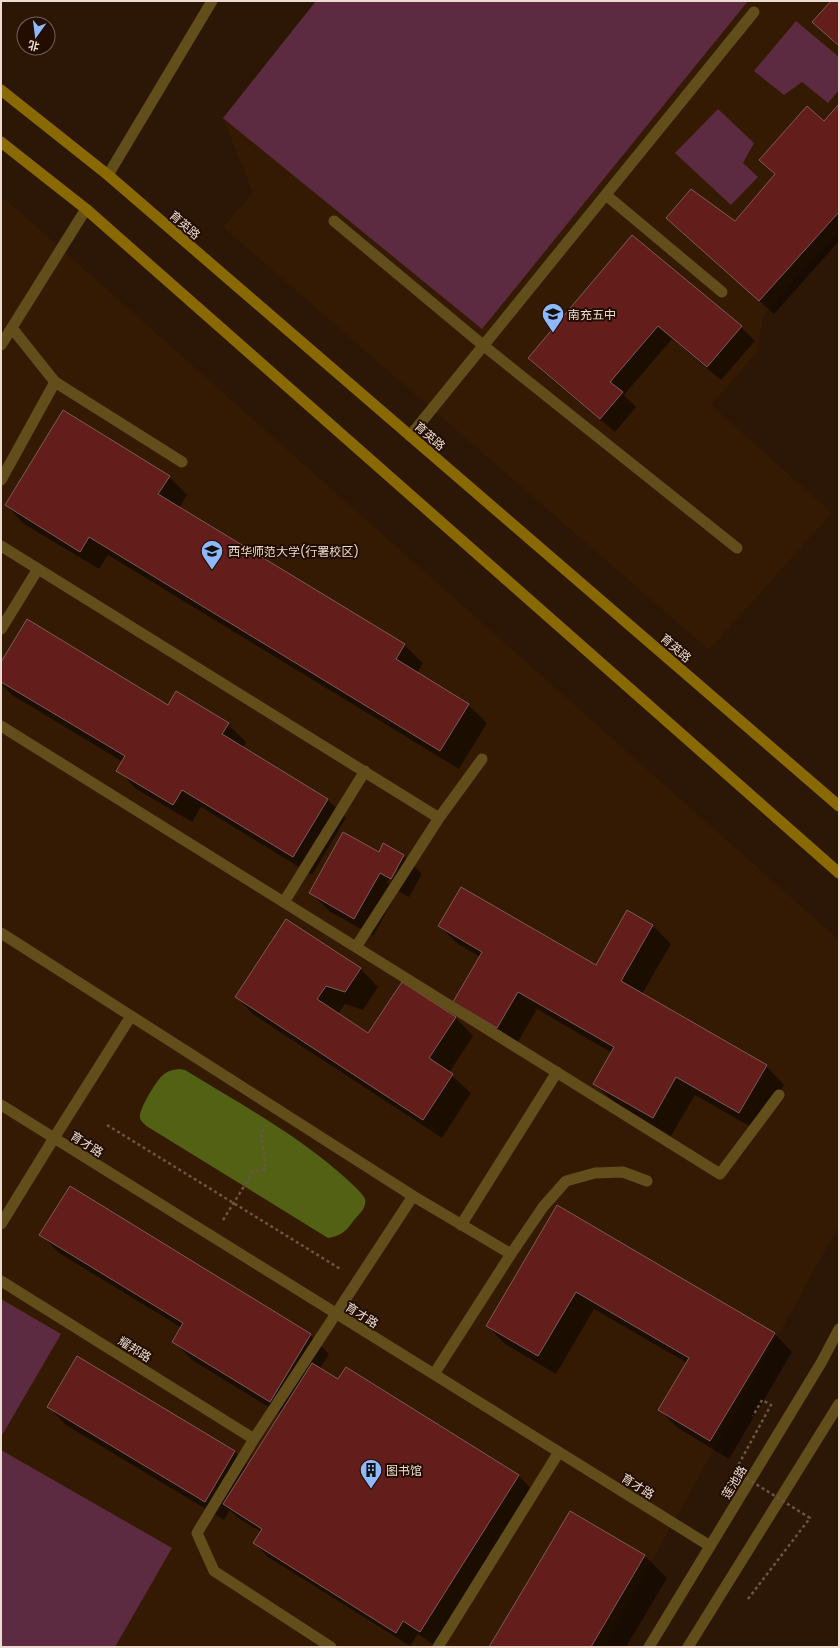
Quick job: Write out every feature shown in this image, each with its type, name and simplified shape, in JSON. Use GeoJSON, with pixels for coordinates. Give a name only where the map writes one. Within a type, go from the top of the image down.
{"type":"FeatureCollection","features":[{"type":"Feature","properties":{"kind":"main road","name":"育英路"},"geometry":{"type":"LineString","coordinates":[[1,90],[108,175],[839,806]]}},
{"type":"Feature","properties":{"kind":"main road"},"geometry":{"type":"LineString","coordinates":[[1,142],[86,209],[839,873]]}},
{"type":"Feature","properties":{"kind":"street"},"geometry":{"type":"LineString","coordinates":[[108,175],[212,1]]}},
{"type":"Feature","properties":{"kind":"street"},"geometry":{"type":"LineString","coordinates":[[410,436],[754,12]]}},
{"type":"Feature","properties":{"kind":"street"},"geometry":{"type":"LineString","coordinates":[[606,195],[722,292]]}},
{"type":"Feature","properties":{"kind":"street"},"geometry":{"type":"LineString","coordinates":[[1,345],[86,209]]}},
{"type":"Feature","properties":{"kind":"street"},"geometry":{"type":"LineString","coordinates":[[334,221],[484,346],[737,548]]}},
{"type":"Feature","properties":{"kind":"street"},"geometry":{"type":"LineString","coordinates":[[12,328],[55,382],[182,462]]}},
{"type":"Feature","properties":{"kind":"street"},"geometry":{"type":"LineString","coordinates":[[1,480],[55,382]]}},
{"type":"Feature","properties":{"kind":"street"},"geometry":{"type":"LineString","coordinates":[[1,546],[439,818]]}},
{"type":"Feature","properties":{"kind":"street"},"geometry":{"type":"LineString","coordinates":[[1,629],[38,569]]}},
{"type":"Feature","properties":{"kind":"street"},"geometry":{"type":"LineString","coordinates":[[1,726],[720,1174],[779,1095]]}},
{"type":"Feature","properties":{"kind":"street"},"geometry":{"type":"LineString","coordinates":[[356,947],[439,818],[482,759]]}},
{"type":"Feature","properties":{"kind":"street"},"geometry":{"type":"LineString","coordinates":[[284,902],[365,771]]}},
{"type":"Feature","properties":{"kind":"street"},"geometry":{"type":"LineString","coordinates":[[1,933],[413,1196],[511,1254]]}},
{"type":"Feature","properties":{"kind":"street"},"geometry":{"type":"LineString","coordinates":[[1,1224],[131,1016]]}},
{"type":"Feature","properties":{"kind":"street"},"geometry":{"type":"LineString","coordinates":[[461,1225],[557,1072]]}},
{"type":"Feature","properties":{"kind":"street","name":"育才路"},"geometry":{"type":"LineString","coordinates":[[1,1105],[710,1546]]}},
{"type":"Feature","properties":{"kind":"street"},"geometry":{"type":"LineString","coordinates":[[434,1374],[543,1207],[566,1181],[595,1173],[623,1172],[647,1181]]}},
{"type":"Feature","properties":{"kind":"street"},"geometry":{"type":"LineString","coordinates":[[331,1647],[214,1571],[197,1533],[254,1439],[413,1196]]}},
{"type":"Feature","properties":{"kind":"street","name":"耀邦路"},"geometry":{"type":"LineString","coordinates":[[1,1281],[254,1439]]}},
{"type":"Feature","properties":{"kind":"street","name":"莲池路"},"geometry":{"type":"LineString","coordinates":[[649,1647],[821,1363],[839,1329]]}},
{"type":"Feature","properties":{"kind":"street"},"geometry":{"type":"LineString","coordinates":[[688,1647],[839,1404]]}},
{"type":"Feature","properties":{"kind":"street"},"geometry":{"type":"LineString","coordinates":[[438,1647],[559,1452]]}},
{"type":"Feature","properties":{"kind":"path"},"geometry":{"type":"LineString","coordinates":[[211,1236],[234,1204],[253,1172],[266,1169],[261,1134],[270,1120]]}},
{"type":"Feature","properties":{"kind":"path"},"geometry":{"type":"LineString","coordinates":[[107,1126],[358,1280]]}},
{"type":"Feature","properties":{"kind":"path"},"geometry":{"type":"LineString","coordinates":[[748,1599],[810,1518],[735,1471],[771,1405],[762,1400],[753,1416]]}},
{"type":"Feature","properties":{"kind":"shaded area","name":"南充五中"},"geometry":{"type":"Polygon","coordinates":[[[316,1],[839,1],[839,230],[763,316],[757,352],[711,405],[832,513],[709,650],[223,227],[253,193],[223,118],[316,1]]]}},
{"type":"Feature","properties":{"kind":"shaded area"},"geometry":{"type":"Polygon","coordinates":[[[316,1],[748,1],[482,329],[223,118],[316,1]]]}},
{"type":"Feature","properties":{"kind":"shaded area"},"geometry":{"type":"Polygon","coordinates":[[[796,21],[839,57],[839,90],[828,103],[802,82],[784,95],[754,71],[796,21]]]}},
{"type":"Feature","properties":{"kind":"shaded area"},"geometry":{"type":"Polygon","coordinates":[[[718,109],[754,143],[743,163],[758,177],[731,205],[675,153],[718,109]]]}},
{"type":"Feature","properties":{"kind":"shaded area","name":"西华师范大学(行署校区)"},"geometry":{"type":"Polygon","coordinates":[[[4,198],[839,940],[839,1226],[604,1647],[1,1647],[1,202],[4,198]]]}},
{"type":"Feature","properties":{"kind":"shaded area"},"geometry":{"type":"Polygon","coordinates":[[[179,1069],[185,1070],[271,1122],[332,1166],[351,1183],[363,1195],[365,1205],[362,1211],[346,1230],[337,1236],[328,1238],[144,1124],[140,1118],[140,1114],[144,1103],[159,1079],[170,1071],[179,1069]]]}},
{"type":"Feature","properties":{"kind":"shaded area"},"geometry":{"type":"Polygon","coordinates":[[[1,1299],[61,1334],[1,1437],[1,1299]]]}},
{"type":"Feature","properties":{"kind":"shaded area"},"geometry":{"type":"Polygon","coordinates":[[[1,1450],[172,1548],[115,1647],[1,1647],[1,1450]]]}},
{"type":"Feature","properties":{"kind":"building"},"geometry":{"type":"Polygon","coordinates":[[[831,1],[839,1],[839,46],[812,22],[831,1]]]}},
{"type":"Feature","properties":{"kind":"building"},"geometry":{"type":"Polygon","coordinates":[[[839,104],[839,212],[759,301],[666,218],[691,189],[735,221],[775,174],[759,160],[807,106],[824,121],[839,104]]]}},
{"type":"Feature","properties":{"kind":"building"},"geometry":{"type":"Polygon","coordinates":[[[632,235],[742,326],[707,367],[658,326],[610,382],[623,392],[600,419],[528,358],[632,235]]]}},
{"type":"Feature","properties":{"kind":"building"},"geometry":{"type":"Polygon","coordinates":[[[63,410],[170,476],[158,494],[405,644],[396,659],[469,704],[440,751],[89,537],[80,552],[5,505],[63,410]]]}},
{"type":"Feature","properties":{"kind":"building"},"geometry":{"type":"Polygon","coordinates":[[[27,619],[168,705],[176,691],[229,723],[222,734],[328,799],[293,857],[182,790],[173,805],[116,771],[125,756],[1,682],[1,662],[27,619]]]}},
{"type":"Feature","properties":{"kind":"building"},"geometry":{"type":"Polygon","coordinates":[[[343,832],[379,852],[383,843],[404,855],[391,879],[380,873],[354,919],[309,893],[343,832]]]}},
{"type":"Feature","properties":{"kind":"building"},"geometry":{"type":"Polygon","coordinates":[[[461,887],[596,965],[627,910],[653,925],[621,981],[767,1065],[739,1113],[676,1077],[653,1118],[593,1084],[614,1047],[518,992],[497,1028],[453,1002],[482,952],[438,926],[461,887]]]}},
{"type":"Feature","properties":{"kind":"building"},"geometry":{"type":"Polygon","coordinates":[[[286,919],[361,968],[345,992],[326,986],[317,999],[368,1033],[402,982],[456,1017],[429,1058],[453,1074],[423,1120],[235,997],[286,919]]]}},
{"type":"Feature","properties":{"kind":"building"},"geometry":{"type":"Polygon","coordinates":[[[70,1186],[311,1334],[270,1402],[172,1342],[183,1323],[39,1235],[70,1186]]]}},
{"type":"Feature","properties":{"kind":"building"},"geometry":{"type":"Polygon","coordinates":[[[557,1205],[775,1333],[710,1441],[658,1410],[689,1358],[576,1292],[538,1356],[486,1326],[557,1205]]]}},
{"type":"Feature","properties":{"kind":"building"},"geometry":{"type":"Polygon","coordinates":[[[77,1356],[235,1451],[205,1502],[47,1407],[77,1356]]]}},
{"type":"Feature","properties":{"kind":"building","name":"图书馆"},"geometry":{"type":"Polygon","coordinates":[[[312,1363],[338,1379],[346,1367],[519,1475],[420,1632],[403,1621],[396,1633],[253,1543],[262,1529],[223,1504],[312,1363]]]}},
{"type":"Feature","properties":{"kind":"building"},"geometry":{"type":"Polygon","coordinates":[[[570,1511],[645,1555],[591,1647],[489,1647],[570,1511]]]}},
{"type":"Feature","properties":{"kind":"place","name":"南充五中"},"geometry":{"type":"Point","coordinates":[553,334]}},
{"type":"Feature","properties":{"kind":"place","name":"西华师范大学(行署校区)"},"geometry":{"type":"Point","coordinates":[212,570]}},
{"type":"Feature","properties":{"kind":"place","name":"图书馆"},"geometry":{"type":"Point","coordinates":[371,1490]}}]}
